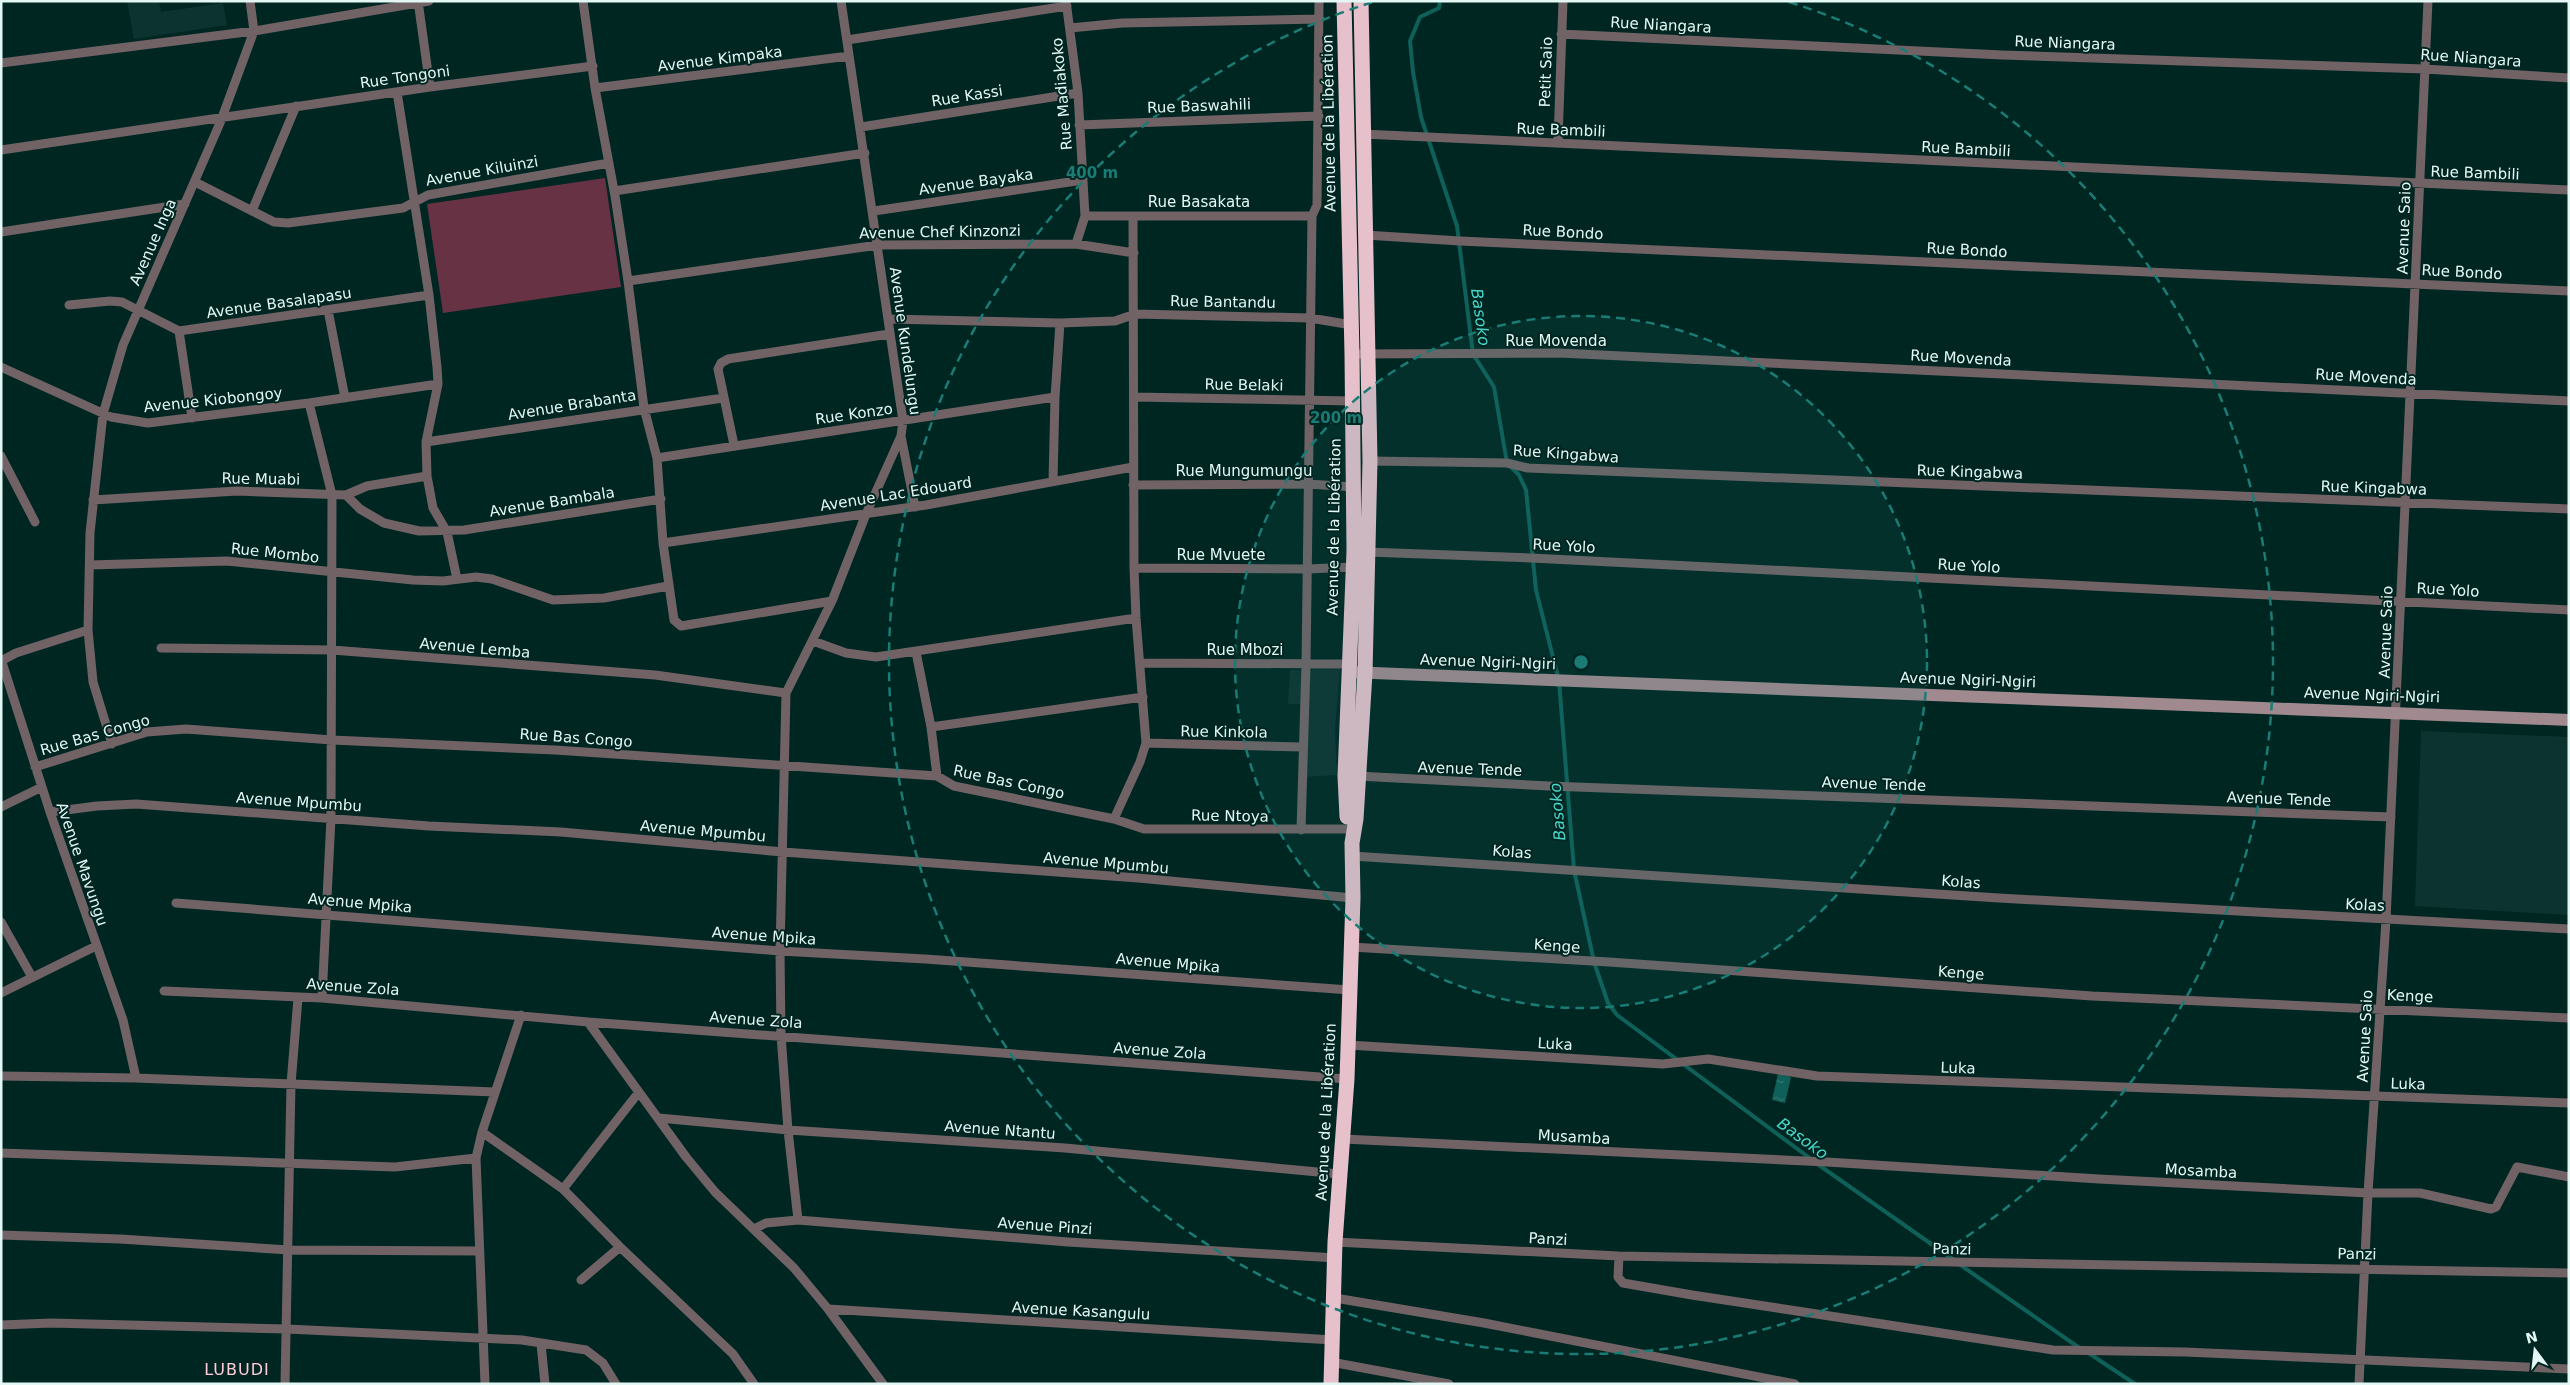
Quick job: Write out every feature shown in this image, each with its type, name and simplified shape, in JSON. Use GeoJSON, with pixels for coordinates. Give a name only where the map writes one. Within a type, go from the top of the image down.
{"type":"FeatureCollection","features":[{"type":"Feature","properties":{"kind":"highway","name":"Avenue de la Libération"},"geometry":{"type":"LineString","coordinates":[[1344,1],[1352,325],[1360,354],[1370,461],[1365,673],[1351,839]]}},
{"type":"Feature","properties":{"kind":"highway","name":"Avenue de la Libération"},"geometry":{"type":"LineString","coordinates":[[1331,1384],[1339,1174],[1347,1079],[1353,898],[1351,839],[1345,776],[1353,567],[1353,400],[1360,354],[1365,235],[1360,1]]}},
{"type":"Feature","properties":{"kind":"street","name":"Avenue Inga"},"geometry":{"type":"LineString","coordinates":[[112,744],[93,682],[88,630],[90,533],[102,414],[123,345],[222,118],[254,31],[250,1]]}},
{"type":"Feature","properties":{"kind":"street"},"geometry":{"type":"LineString","coordinates":[[1,64],[254,31],[428,1]]}},
{"type":"Feature","properties":{"kind":"street"},"geometry":{"type":"LineString","coordinates":[[583,1],[595,88],[628,281],[644,408],[657,458],[663,543],[674,620],[681,626],[832,601]]}},
{"type":"Feature","properties":{"kind":"street","name":"Avenue Kundelungu"},"geometry":{"type":"LineString","coordinates":[[786,693],[832,601],[866,514],[901,436],[904,421],[889,334],[889,319],[874,211],[841,1]]}},
{"type":"Feature","properties":{"kind":"street"},"geometry":{"type":"LineString","coordinates":[[1301,830],[1308,569],[1312,216],[1317,205],[1319,116],[1319,1]]}},
{"type":"Feature","properties":{"kind":"street","name":"Petit Saio"},"geometry":{"type":"LineString","coordinates":[[1554,143],[1558,140],[1563,1]]}},
{"type":"Feature","properties":{"kind":"street","name":"Avenue Saio"},"geometry":{"type":"LineString","coordinates":[[2359,1384],[2368,1193],[2386,920],[2397,712],[2428,1]]}},
{"type":"Feature","properties":{"kind":"street"},"geometry":{"type":"LineString","coordinates":[[418,2],[430,87]]}},
{"type":"Feature","properties":{"kind":"street"},"geometry":{"type":"LineString","coordinates":[[846,40],[1067,4]]}},
{"type":"Feature","properties":{"kind":"street","name":"Rue Madiakoko"},"geometry":{"type":"LineString","coordinates":[[1067,4],[1078,93],[1085,216],[1076,244]]}},
{"type":"Feature","properties":{"kind":"street"},"geometry":{"type":"LineString","coordinates":[[1070,28],[1122,23],[1320,19]]}},
{"type":"Feature","properties":{"kind":"street","name":"Rue Niangara"},"geometry":{"type":"LineString","coordinates":[[1561,34],[1992,54],[2425,69],[2569,78]]}},
{"type":"Feature","properties":{"kind":"street","name":"Avenue Kimpaka"},"geometry":{"type":"LineString","coordinates":[[595,88],[849,56]]}},
{"type":"Feature","properties":{"kind":"street","name":"Rue Tongoni"},"geometry":{"type":"LineString","coordinates":[[1,150],[296,106],[593,66]]}},
{"type":"Feature","properties":{"kind":"street"},"geometry":{"type":"LineString","coordinates":[[397,92],[429,295],[438,384],[426,442],[426,476],[433,508],[447,532],[457,579]]}},
{"type":"Feature","properties":{"kind":"street","name":"Rue Kassi"},"geometry":{"type":"LineString","coordinates":[[861,126],[1078,93]]}},
{"type":"Feature","properties":{"kind":"street"},"geometry":{"type":"LineString","coordinates":[[252,211],[296,106]]}},
{"type":"Feature","properties":{"kind":"street","name":"Rue Baswahili"},"geometry":{"type":"LineString","coordinates":[[1079,125],[1319,116]]}},
{"type":"Feature","properties":{"kind":"street","name":"Rue Bambili"},"geometry":{"type":"LineString","coordinates":[[1362,134],[2569,190]]}},
{"type":"Feature","properties":{"kind":"street"},"geometry":{"type":"LineString","coordinates":[[614,191],[865,153]]}},
{"type":"Feature","properties":{"kind":"street","name":"Avenue Kiluinzi"},"geometry":{"type":"LineString","coordinates":[[194,182],[274,222],[288,224],[404,208],[428,194],[609,163]]}},
{"type":"Feature","properties":{"kind":"street","name":"Avenue Bayaka"},"geometry":{"type":"LineString","coordinates":[[874,211],[1083,180]]}},
{"type":"Feature","properties":{"kind":"street"},"geometry":{"type":"LineString","coordinates":[[1,232],[184,204]]}},
{"type":"Feature","properties":{"kind":"street","name":"Rue Basakata"},"geometry":{"type":"LineString","coordinates":[[1085,216],[1312,216]]}},
{"type":"Feature","properties":{"kind":"street"},"geometry":{"type":"LineString","coordinates":[[1114,819],[1140,762],[1146,744],[1134,568],[1135,314],[1133,216]]}},
{"type":"Feature","properties":{"kind":"street","name":"Rue Bondo"},"geometry":{"type":"LineString","coordinates":[[1365,235],[1460,242],[2569,291]]}},
{"type":"Feature","properties":{"kind":"street","name":"Avenue Chef Kinzonzi"},"geometry":{"type":"LineString","coordinates":[[628,281],[878,244],[1076,244],[1134,253]]}},
{"type":"Feature","properties":{"kind":"street","name":"Avenue Basalapasu"},"geometry":{"type":"LineString","coordinates":[[179,331],[429,295]]}},
{"type":"Feature","properties":{"kind":"street"},"geometry":{"type":"LineString","coordinates":[[69,305],[116,301],[139,308],[179,331],[192,418]]}},
{"type":"Feature","properties":{"kind":"street"},"geometry":{"type":"LineString","coordinates":[[328,310],[345,398]]}},
{"type":"Feature","properties":{"kind":"street","name":"Rue Bantandu"},"geometry":{"type":"LineString","coordinates":[[889,319],[1060,323],[1115,321],[1135,314],[1310,318],[1352,325]]}},
{"type":"Feature","properties":{"kind":"street"},"geometry":{"type":"LineString","coordinates":[[1053,481],[1055,397],[1060,323]]}},
{"type":"Feature","properties":{"kind":"street"},"geometry":{"type":"LineString","coordinates":[[734,445],[718,369],[721,362],[728,359],[889,334]]}},
{"type":"Feature","properties":{"kind":"street","name":"Rue Movenda"},"geometry":{"type":"LineString","coordinates":[[1360,354],[1559,353],[2569,401]]}},
{"type":"Feature","properties":{"kind":"street","name":"Avenue Kiobongoy"},"geometry":{"type":"LineString","coordinates":[[1,367],[102,414],[148,423],[309,404],[438,384]]}},
{"type":"Feature","properties":{"kind":"street","name":"Rue Konzo"},"geometry":{"type":"LineString","coordinates":[[657,458],[1055,397]]}},
{"type":"Feature","properties":{"kind":"street","name":"Rue Belaki"},"geometry":{"type":"LineString","coordinates":[[1134,397],[1353,400]]}},
{"type":"Feature","properties":{"kind":"street","name":"Avenue Brabanta"},"geometry":{"type":"LineString","coordinates":[[426,442],[644,408],[723,398]]}},
{"type":"Feature","properties":{"kind":"street"},"geometry":{"type":"LineString","coordinates":[[309,404],[332,495],[331,818],[322,998]]}},
{"type":"Feature","properties":{"kind":"street"},"geometry":{"type":"LineString","coordinates":[[901,436],[915,507]]}},
{"type":"Feature","properties":{"kind":"street"},"geometry":{"type":"LineString","coordinates":[[1,456],[35,522]]}},
{"type":"Feature","properties":{"kind":"street","name":"Rue Kingabwa"},"geometry":{"type":"LineString","coordinates":[[1370,461],[1507,463],[1528,468],[2569,509]]}},
{"type":"Feature","properties":{"kind":"street","name":"Avenue Lac Edouard"},"geometry":{"type":"LineString","coordinates":[[663,543],[915,507],[1133,467]]}},
{"type":"Feature","properties":{"kind":"street","name":"Rue Muabi"},"geometry":{"type":"LineString","coordinates":[[93,500],[237,491],[346,495],[367,486],[426,476]]}},
{"type":"Feature","properties":{"kind":"street","name":"Rue Mungumungu"},"geometry":{"type":"LineString","coordinates":[[1133,484],[1308,484],[1354,487]]}},
{"type":"Feature","properties":{"kind":"street","name":"Avenue Bambala"},"geometry":{"type":"LineString","coordinates":[[346,495],[360,510],[384,523],[419,531],[447,532],[661,498]]}},
{"type":"Feature","properties":{"kind":"street","name":"Rue Yolo"},"geometry":{"type":"LineString","coordinates":[[1367,552],[1531,558],[2569,610]]}},
{"type":"Feature","properties":{"kind":"street","name":"Rue Mombo"},"geometry":{"type":"LineString","coordinates":[[90,565],[227,561],[413,580],[476,577],[492,580],[553,600],[604,598],[668,586]]}},
{"type":"Feature","properties":{"kind":"street","name":"Rue Mvuete"},"geometry":{"type":"LineString","coordinates":[[1134,568],[1308,569],[1353,567]]}},
{"type":"Feature","properties":{"kind":"street"},"geometry":{"type":"LineString","coordinates":[[812,640],[846,653],[876,657],[1136,618]]}},
{"type":"Feature","properties":{"kind":"street"},"geometry":{"type":"LineString","coordinates":[[1,660],[16,653],[88,630]]}},
{"type":"Feature","properties":{"kind":"street","name":"Avenue Lemba"},"geometry":{"type":"LineString","coordinates":[[161,648],[332,650],[655,675],[786,693]]}},
{"type":"Feature","properties":{"kind":"street"},"geometry":{"type":"LineString","coordinates":[[916,652],[931,727],[937,776]]}},
{"type":"Feature","properties":{"kind":"street","name":"Avenue Mavungu"},"geometry":{"type":"LineString","coordinates":[[1,660],[50,812],[123,1020],[136,1078]]}},
{"type":"Feature","properties":{"kind":"street","name":"Rue Mbozi"},"geometry":{"type":"LineString","coordinates":[[1140,663],[1306,664],[1349,668]]}},
{"type":"Feature","properties":{"kind":"street","name":"Avenue Ngiri-Ngiri"},"geometry":{"type":"LineString","coordinates":[[1349,668],[1365,673],[1573,682],[2569,720]]}},
{"type":"Feature","properties":{"kind":"street"},"geometry":{"type":"LineString","coordinates":[[786,693],[780,951],[781,1035],[788,1130],[798,1220]]}},
{"type":"Feature","properties":{"kind":"street"},"geometry":{"type":"LineString","coordinates":[[931,727],[1143,697]]}},
{"type":"Feature","properties":{"kind":"street","name":"Rue Bas Congo"},"geometry":{"type":"LineString","coordinates":[[35,767],[147,732],[186,728],[332,740],[555,750],[937,776],[954,786],[1114,819]]}},
{"type":"Feature","properties":{"kind":"street","name":"Rue Kinkola"},"geometry":{"type":"LineString","coordinates":[[1146,744],[1302,747]]}},
{"type":"Feature","properties":{"kind":"street","name":"Avenue Tende"},"geometry":{"type":"LineString","coordinates":[[1357,776],[1549,786],[2391,817]]}},
{"type":"Feature","properties":{"kind":"street"},"geometry":{"type":"LineString","coordinates":[[1,807],[42,787]]}},
{"type":"Feature","properties":{"kind":"street","name":"Avenue Mpumbu"},"geometry":{"type":"LineString","coordinates":[[50,812],[97,806],[136,804],[561,832],[783,852],[1138,878],[1353,898]]}},
{"type":"Feature","properties":{"kind":"street","name":"Rue Ntoya"},"geometry":{"type":"LineString","coordinates":[[1114,819],[1144,829],[1301,830],[1351,839]]}},
{"type":"Feature","properties":{"kind":"street","name":"Kolas"},"geometry":{"type":"LineString","coordinates":[[1351,839],[1584,871],[2569,930]]}},
{"type":"Feature","properties":{"kind":"street","name":"Avenue Mpika"},"geometry":{"type":"LineString","coordinates":[[176,903],[780,951],[925,958],[1350,990]]}},
{"type":"Feature","properties":{"kind":"street"},"geometry":{"type":"LineString","coordinates":[[1,922],[32,977]]}},
{"type":"Feature","properties":{"kind":"street"},"geometry":{"type":"LineString","coordinates":[[1,993],[96,946]]}},
{"type":"Feature","properties":{"kind":"street","name":"Kenge"},"geometry":{"type":"LineString","coordinates":[[1351,947],[1619,962],[2092,996],[2569,1018]]}},
{"type":"Feature","properties":{"kind":"street","name":"Avenue Zola"},"geometry":{"type":"LineString","coordinates":[[164,991],[322,998],[521,1014],[588,1022],[1347,1079]]}},
{"type":"Feature","properties":{"kind":"street"},"geometry":{"type":"LineString","coordinates":[[285,1384],[288,1329],[291,1084],[298,998]]}},
{"type":"Feature","properties":{"kind":"street"},"geometry":{"type":"LineString","coordinates":[[484,1384],[476,1158],[482,1132],[521,1014]]}},
{"type":"Feature","properties":{"kind":"street"},"geometry":{"type":"LineString","coordinates":[[588,1022],[686,1157],[715,1192],[794,1268],[828,1309],[883,1384]]}},
{"type":"Feature","properties":{"kind":"street","name":"Luka"},"geometry":{"type":"LineString","coordinates":[[1348,1046],[1663,1064],[1708,1059],[1817,1076],[2569,1104]]}},
{"type":"Feature","properties":{"kind":"street"},"geometry":{"type":"LineString","coordinates":[[1,1076],[136,1078],[495,1092]]}},
{"type":"Feature","properties":{"kind":"street"},"geometry":{"type":"LineString","coordinates":[[563,1188],[639,1092]]}},
{"type":"Feature","properties":{"kind":"street","name":"Avenue Ntantu"},"geometry":{"type":"LineString","coordinates":[[659,1118],[788,1130],[1065,1148],[1339,1174]]}},
{"type":"Feature","properties":{"kind":"street"},"geometry":{"type":"LineString","coordinates":[[482,1132],[563,1188],[620,1247],[733,1354],[754,1384]]}},
{"type":"Feature","properties":{"kind":"street","name":"Musamba"},"geometry":{"type":"LineString","coordinates":[[1343,1139],[1804,1161]]}},
{"type":"Feature","properties":{"kind":"street"},"geometry":{"type":"LineString","coordinates":[[1,1153],[395,1166],[476,1158]]}},
{"type":"Feature","properties":{"kind":"street","name":"Mosamba"},"geometry":{"type":"LineString","coordinates":[[1804,1161],[2368,1193],[2420,1193],[2493,1209],[2516,1168],[2569,1177]]}},
{"type":"Feature","properties":{"kind":"street","name":"Avenue Pinzi"},"geometry":{"type":"LineString","coordinates":[[754,1229],[766,1223],[798,1220],[1068,1242],[1336,1258]]}},
{"type":"Feature","properties":{"kind":"street"},"geometry":{"type":"LineString","coordinates":[[1,1235],[120,1239],[289,1250],[478,1251]]}},
{"type":"Feature","properties":{"kind":"street","name":"Panzi"},"geometry":{"type":"LineString","coordinates":[[1336,1242],[1619,1256],[2569,1273]]}},
{"type":"Feature","properties":{"kind":"street"},"geometry":{"type":"LineString","coordinates":[[581,1280],[620,1247]]}},
{"type":"Feature","properties":{"kind":"street"},"geometry":{"type":"LineString","coordinates":[[1619,1256],[1618,1277],[1623,1283],[1692,1296],[2053,1350],[2569,1369]]}},
{"type":"Feature","properties":{"kind":"street"},"geometry":{"type":"LineString","coordinates":[[1335,1298],[1484,1323],[1795,1384]]}},
{"type":"Feature","properties":{"kind":"street","name":"Avenue Kasangulu"},"geometry":{"type":"LineString","coordinates":[[828,1309],[1333,1340]]}},
{"type":"Feature","properties":{"kind":"street"},"geometry":{"type":"LineString","coordinates":[[1,1325],[51,1323],[288,1329],[522,1340],[586,1350],[603,1363],[616,1384]]}},
{"type":"Feature","properties":{"kind":"street"},"geometry":{"type":"LineString","coordinates":[[541,1344],[545,1384]]}},
{"type":"Feature","properties":{"kind":"street"},"geometry":{"type":"LineString","coordinates":[[1331,1362],[1448,1384]]}},
{"type":"Feature","properties":{"kind":"shaded area"},"geometry":{"type":"Polygon","coordinates":[[[127,1],[159,1],[161,12],[223,3],[227,25],[134,39],[127,1]]]}},
{"type":"Feature","properties":{"kind":"shaded area"},"geometry":{"type":"Polygon","coordinates":[[[605,178],[621,287],[443,313],[427,204],[605,178]]]}},
{"type":"Feature","properties":{"kind":"shaded area"},"geometry":{"type":"Polygon","coordinates":[[[1340,669],[1335,729],[1337,775],[1302,777],[1304,704],[1288,704],[1290,670],[1340,669]]]}},
{"type":"Feature","properties":{"kind":"shaded area"},"geometry":{"type":"Polygon","coordinates":[[[2421,731],[2569,737],[2569,915],[2415,906],[2421,731]]]}},
{"type":"Feature","properties":{"kind":"water"},"geometry":{"type":"Polygon","coordinates":[[[1778,1074],[1791,1077],[1785,1103],[1772,1100],[1778,1074]]]}},
{"type":"Feature","properties":{"kind":"waterway","name":"Basoko"},"geometry":{"type":"LineString","coordinates":[[1440,1],[1439,8],[1420,17],[1410,41],[1413,72],[1421,117],[1457,226],[1473,354],[1494,387],[1507,463],[1519,475],[1526,490],[1536,590],[1559,681],[1574,870],[1594,962],[1608,1003],[1617,1015],[1811,1159]]}},
{"type":"Feature","properties":{"kind":"waterway","name":"Basoko"},"geometry":{"type":"LineString","coordinates":[[1816,1163],[1954,1260]]}},
{"type":"Feature","properties":{"kind":"waterway","name":"Basoko"},"geometry":{"type":"LineString","coordinates":[[1959,1264],[2081,1349]]}},
{"type":"Feature","properties":{"kind":"waterway","name":"Basoko"},"geometry":{"type":"LineString","coordinates":[[2087,1352],[2135,1384]]}},
{"type":"Feature","properties":{"kind":"district","name":"LUBUDI"},"geometry":{"type":"Point","coordinates":[237,1369]}}]}
